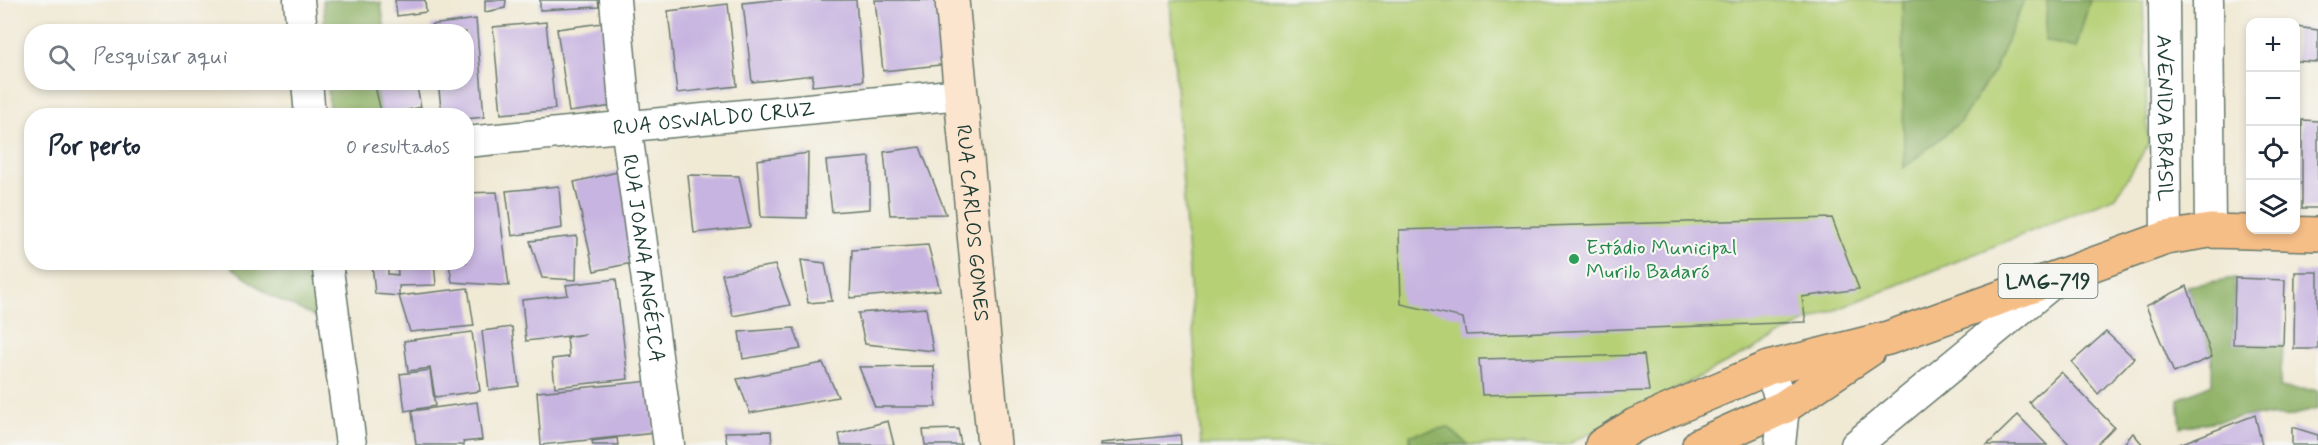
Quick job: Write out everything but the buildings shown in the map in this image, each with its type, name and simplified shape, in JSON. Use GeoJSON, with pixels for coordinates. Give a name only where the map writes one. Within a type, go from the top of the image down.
{"type":"FeatureCollection","features":[{"type":"Feature","properties":{"kind":"main road","name":"RUA CARLOS GOMES"},"geometry":{"type":"LineString","coordinates":[[952,0],[994,445]]}},
{"type":"Feature","properties":{"kind":"main road","name":"LMG-719"},"geometry":{"type":"LineString","coordinates":[[1602,445],[1635,425],[1768,368],[1888,338],[2166,238],[2210,231],[2318,234]]}},
{"type":"Feature","properties":{"kind":"main road","name":"LMG-719"},"geometry":{"type":"LineString","coordinates":[[1699,445],[1784,407],[1888,338]]}},
{"type":"Feature","properties":{"kind":"street"},"geometry":{"type":"LineString","coordinates":[[299,0],[301,24]]}},
{"type":"Feature","properties":{"kind":"street","name":"RUA JOANA ANGÉICA"},"geometry":{"type":"LineString","coordinates":[[615,0],[626,125],[669,445]]}},
{"type":"Feature","properties":{"kind":"street","name":"AVENIDA BRASIL"},"geometry":{"type":"LineString","coordinates":[[2164,0],[2166,238]]}},
{"type":"Feature","properties":{"kind":"street","name":"AVENIDA BRASIL"},"geometry":{"type":"LineString","coordinates":[[2208,0],[2210,231]]}},
{"type":"Feature","properties":{"kind":"street"},"geometry":{"type":"LineString","coordinates":[[308,90],[309,108]]}},
{"type":"Feature","properties":{"kind":"street","name":"RUA OSWALDO CRUZ"},"geometry":{"type":"LineString","coordinates":[[474,141],[961,94]]}},
{"type":"Feature","properties":{"kind":"street"},"geometry":{"type":"LineString","coordinates":[[328,270],[351,445]]}},
{"type":"Feature","properties":{"kind":"street"},"geometry":{"type":"LineString","coordinates":[[1856,445],[2060,277]]}},
{"type":"Feature","properties":{"kind":"street"},"geometry":{"type":"LineString","coordinates":[[1768,368],[1784,407],[1780,445]]}},
{"type":"Feature","properties":{"kind":"green space"},"geometry":{"type":"Polygon","coordinates":[[[323,0],[363,0],[381,3],[384,24],[325,24],[323,0]]]}},
{"type":"Feature","properties":{"kind":"green space","name":"Estádio Municipal Murilo Badaró"},"geometry":{"type":"Polygon","coordinates":[[[1170,0],[2143,0],[2148,145],[2116,197],[1806,322],[1567,445],[1201,445],[1170,0]]]}},
{"type":"Feature","properties":{"kind":"green space"},"geometry":{"type":"Polygon","coordinates":[[[1902,0],[2024,0],[1994,71],[1960,122],[1904,168],[1902,0]]]}},
{"type":"Feature","properties":{"kind":"green space"},"geometry":{"type":"Polygon","coordinates":[[[2047,0],[2090,0],[2076,48],[2045,41],[2047,0]]]}},
{"type":"Feature","properties":{"kind":"green space"},"geometry":{"type":"Polygon","coordinates":[[[328,90],[376,90],[380,108],[329,108],[328,90]]]}},
{"type":"Feature","properties":{"kind":"green space"},"geometry":{"type":"Polygon","coordinates":[[[236,270],[317,270],[324,321],[271,296],[236,270]]]}},
{"type":"Feature","properties":{"kind":"green space"},"geometry":{"type":"Polygon","coordinates":[[[2235,278],[2233,343],[2283,345],[2280,388],[2318,390],[2318,409],[2285,417],[2255,415],[2181,427],[2178,399],[2212,384],[2212,357],[2187,286],[2235,278]]]}},
{"type":"Feature","properties":{"kind":"green space"},"geometry":{"type":"Polygon","coordinates":[[[1448,427],[1468,445],[1410,445],[1410,435],[1448,427]]]}},
{"type":"Feature","properties":{"kind":"place","name":"Estádio Municipal Murilo Badaró"},"geometry":{"type":"Point","coordinates":[1574,259]}}]}
